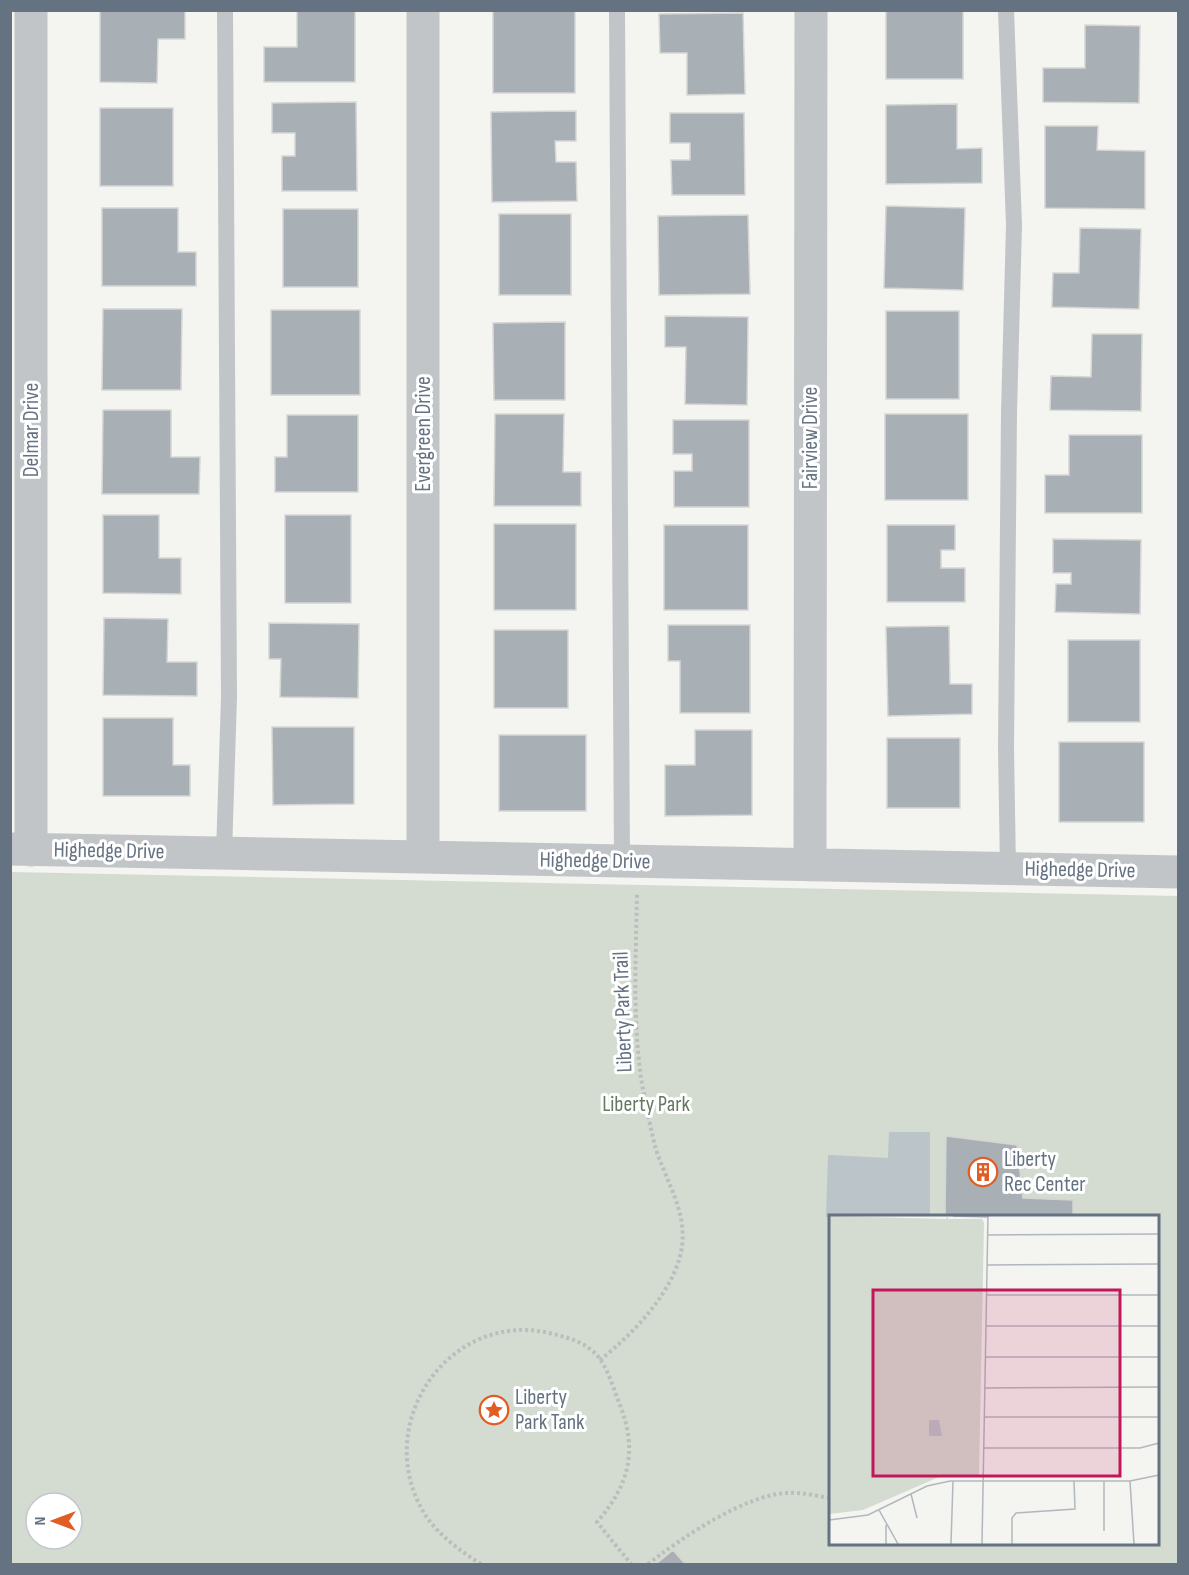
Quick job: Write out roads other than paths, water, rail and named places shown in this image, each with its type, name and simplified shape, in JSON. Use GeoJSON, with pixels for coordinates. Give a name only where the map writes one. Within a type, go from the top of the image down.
{"type":"FeatureCollection","features":[{"type":"Feature","properties":{"kind":"street","name":"Delmar Drive"},"geometry":{"type":"LineString","coordinates":[[21,849],[31,10]]}},
{"type":"Feature","properties":{"kind":"street","name":"Evergreen Drive"},"geometry":{"type":"LineString","coordinates":[[423,10],[423,857]]}},
{"type":"Feature","properties":{"kind":"street","name":"Fairview Drive"},"geometry":{"type":"LineString","coordinates":[[810,865],[811,10]]}},
{"type":"Feature","properties":{"kind":"street","name":"Highedge Drive"},"geometry":{"type":"LineString","coordinates":[[21,849],[423,857],[629,871],[810,865],[1179,872]]}},
{"type":"Feature","properties":{"kind":"lane"},"geometry":{"type":"LineString","coordinates":[[224,854],[229,698],[225,10]]}},
{"type":"Feature","properties":{"kind":"lane"},"geometry":{"type":"LineString","coordinates":[[617,10],[629,871]]}},
{"type":"Feature","properties":{"kind":"lane"},"geometry":{"type":"LineString","coordinates":[[1006,10],[1014,225],[1009,412],[1006,737],[1008,869]]}},
{"type":"Feature","properties":{"kind":"place","name":"Liberty Rec Center"},"geometry":{"type":"Point","coordinates":[983,1172]}},
{"type":"Feature","properties":{"kind":"place","name":"Liberty Park Tank"},"geometry":{"type":"Point","coordinates":[494,1410]}},
{"type":"Feature","properties":{"kind":"park label","name":"Liberty Park"},"geometry":{"type":"Point","coordinates":[646,1104]}}]}
